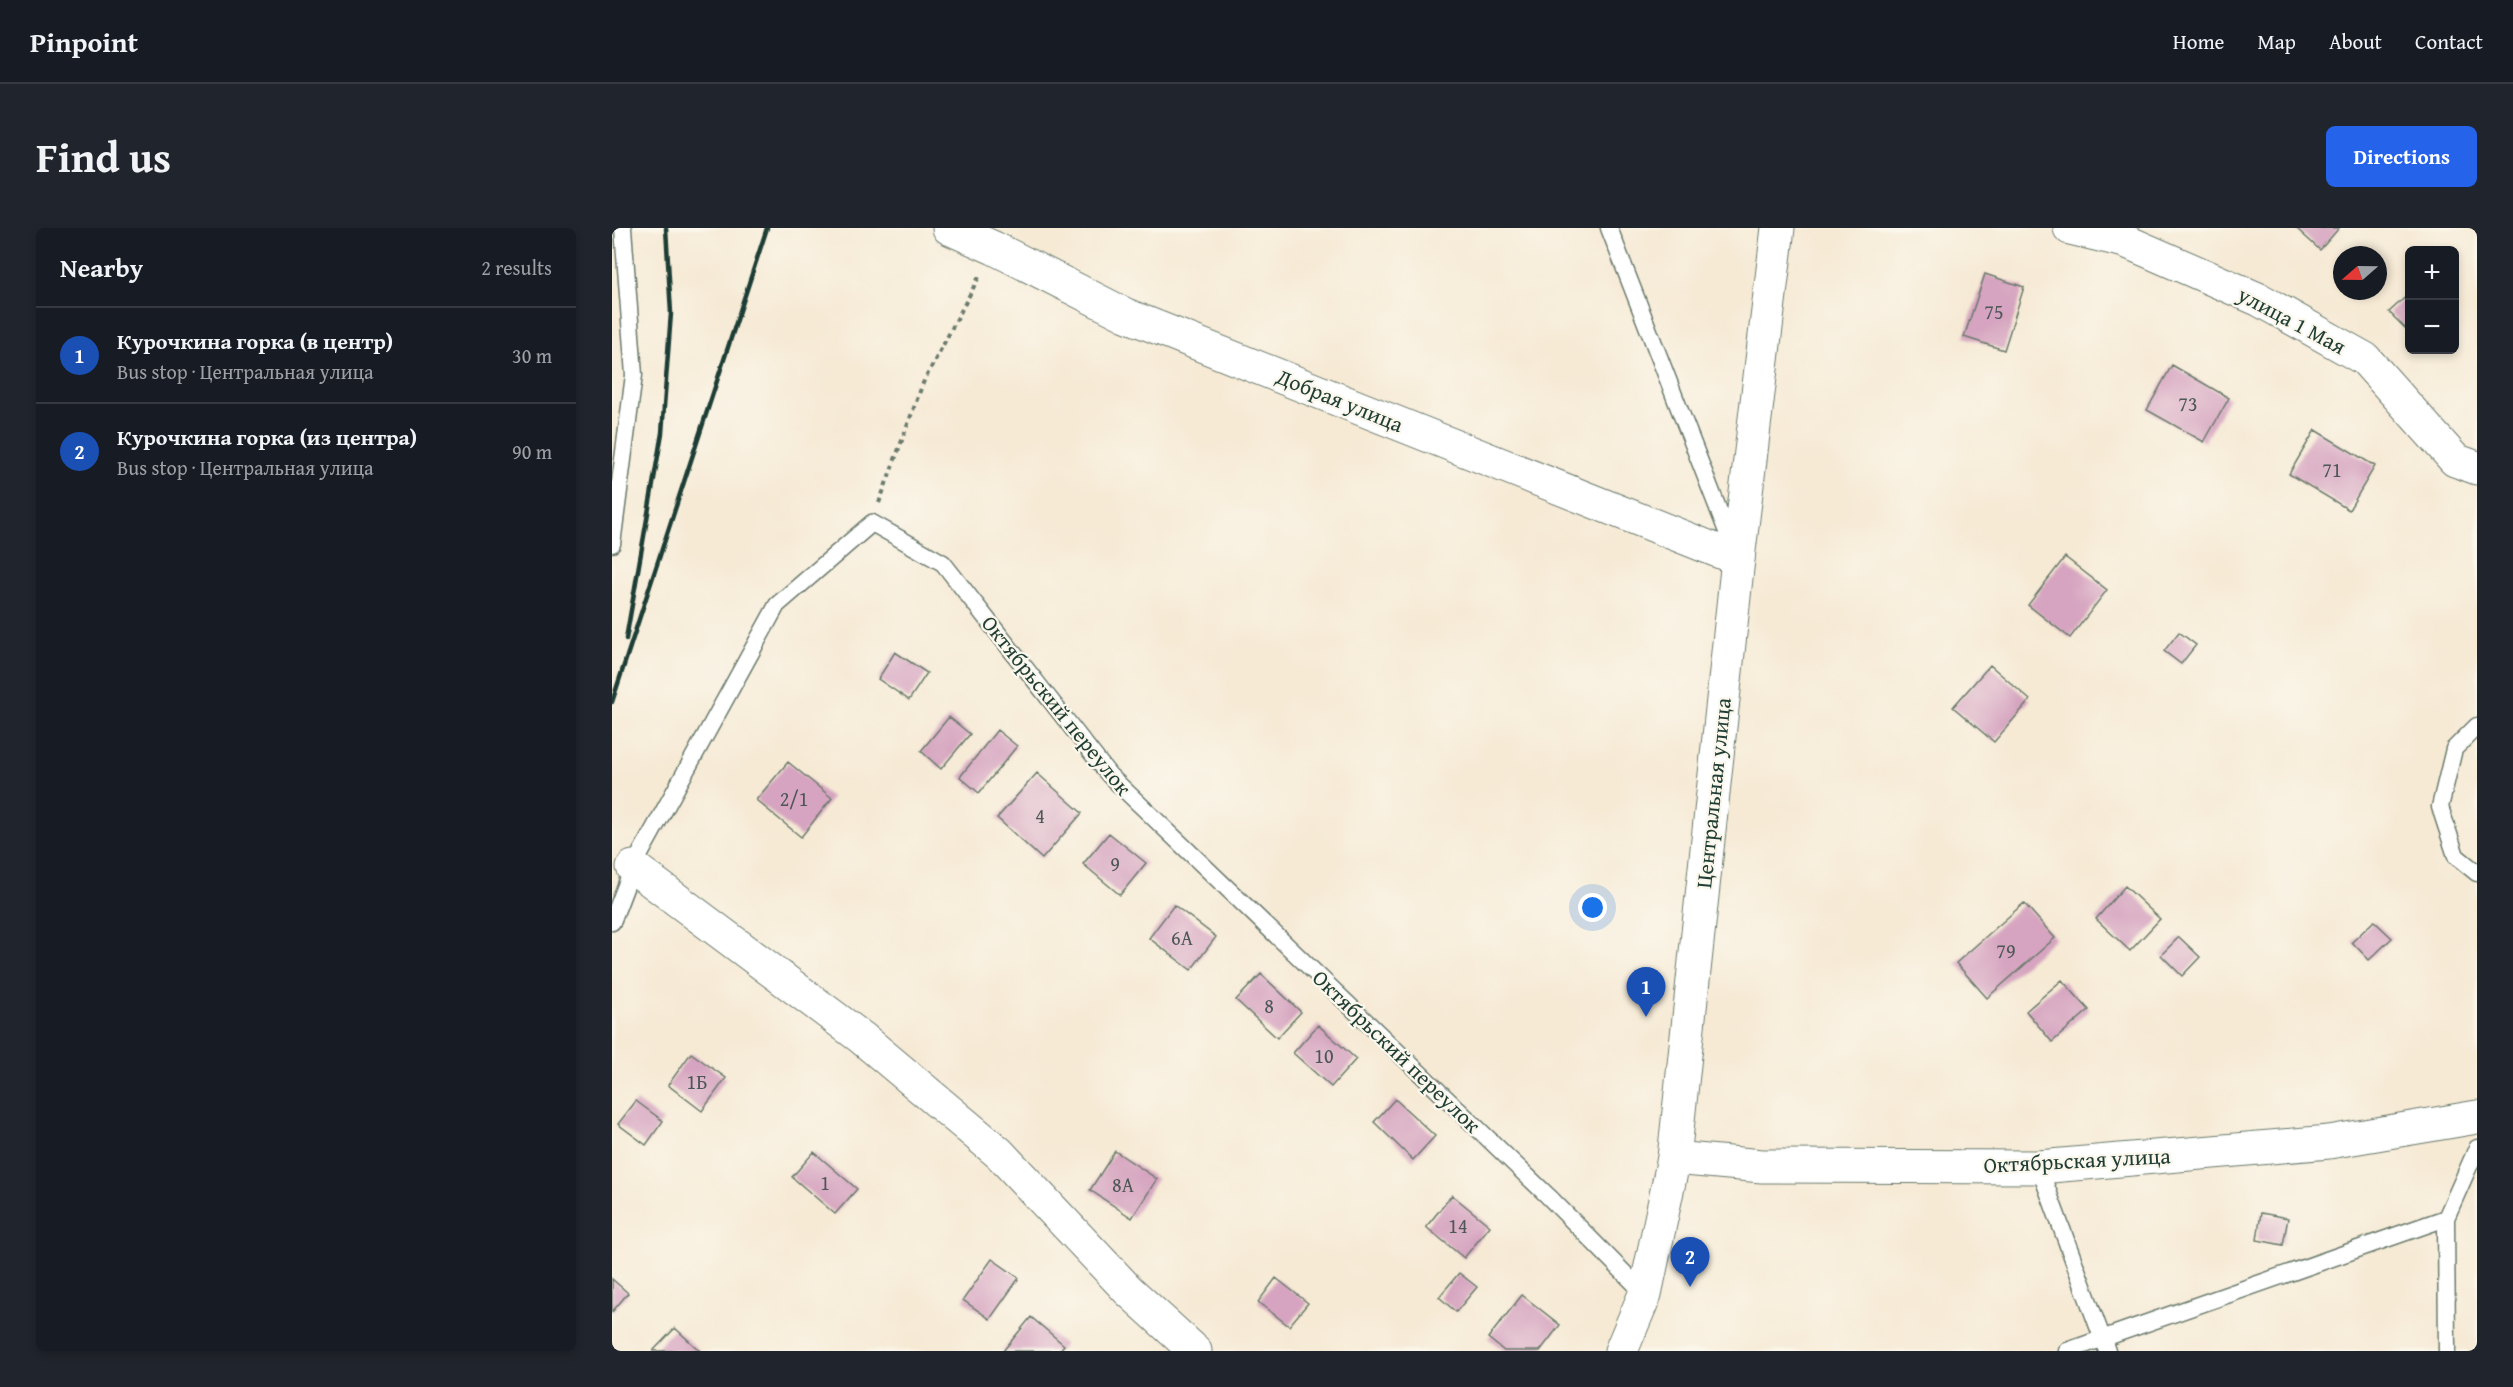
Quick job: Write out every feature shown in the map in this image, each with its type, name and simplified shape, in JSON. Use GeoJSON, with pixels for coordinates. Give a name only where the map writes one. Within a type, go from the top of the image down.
{"type":"FeatureCollection","features":[{"type":"Feature","properties":{"kind":"street","name":"Добрая улица"},"geometry":{"type":"LineString","coordinates":[[949,228],[994,248],[1126,315],[1738,559]]}},
{"type":"Feature","properties":{"kind":"street","name":"Центральная улица"},"geometry":{"type":"LineString","coordinates":[[1621,1351],[1645,1293],[1674,1158],[1738,559],[1778,228]]}},
{"type":"Feature","properties":{"kind":"street","name":"улица 1 Мая"},"geometry":{"type":"LineString","coordinates":[[2070,228],[2125,241],[2260,300],[2365,358],[2455,460],[2477,468]]}},
{"type":"Feature","properties":{"kind":"street"},"geometry":{"type":"LineString","coordinates":[[633,867],[862,1038],[999,1153],[1128,1290],[1195,1351]]}},
{"type":"Feature","properties":{"kind":"street","name":"Октябрьская улица"},"geometry":{"type":"LineString","coordinates":[[1674,1158],[1762,1166],[2039,1167],[2329,1142],[2477,1117]]}},
{"type":"Feature","properties":{"kind":"lane"},"geometry":{"type":"LineString","coordinates":[[612,544],[634,375],[623,228]]}},
{"type":"Feature","properties":{"kind":"lane"},"geometry":{"type":"LineString","coordinates":[[1609,228],[1738,559]]}},
{"type":"Feature","properties":{"kind":"lane"},"geometry":{"type":"LineString","coordinates":[[612,922],[633,867],[777,605],[872,523]]}},
{"type":"Feature","properties":{"kind":"lane","name":"Октябрьский переулок"},"geometry":{"type":"LineString","coordinates":[[872,523],[943,563],[1108,775],[1548,1196],[1645,1293]]}},
{"type":"Feature","properties":{"kind":"lane"},"geometry":{"type":"LineString","coordinates":[[2477,726],[2454,749],[2440,807],[2456,856],[2477,873]]}},
{"type":"Feature","properties":{"kind":"lane"},"geometry":{"type":"LineString","coordinates":[[2446,1351],[2446,1218],[2477,1148]]}},
{"type":"Feature","properties":{"kind":"lane"},"geometry":{"type":"LineString","coordinates":[[2039,1167],[2105,1345]]}},
{"type":"Feature","properties":{"kind":"lane"},"geometry":{"type":"LineString","coordinates":[[2067,1351],[2105,1345],[2446,1218]]}},
{"type":"Feature","properties":{"kind":"path"},"geometry":{"type":"LineString","coordinates":[[872,523],[923,383],[994,248]]}},
{"type":"Feature","properties":{"kind":"building"},"geometry":{"type":"Polygon","coordinates":[[[2296,228],[2339,228],[2320,250],[2296,228]]]}},
{"type":"Feature","properties":{"kind":"building"},"geometry":{"type":"Polygon","coordinates":[[[1985,274],[2024,287],[2004,350],[1964,337],[1985,274]]]}},
{"type":"Feature","properties":{"kind":"building"},"geometry":{"type":"Polygon","coordinates":[[[2405,298],[2405,328],[2389,312],[2405,298]]]}},
{"type":"Feature","properties":{"kind":"building"},"geometry":{"type":"Polygon","coordinates":[[[2172,365],[2229,398],[2204,442],[2147,410],[2172,365]]]}},
{"type":"Feature","properties":{"kind":"building"},"geometry":{"type":"Polygon","coordinates":[[[2315,430],[2375,466],[2349,510],[2289,474],[2315,430]]]}},
{"type":"Feature","properties":{"kind":"building"},"geometry":{"type":"Polygon","coordinates":[[[2065,557],[2107,590],[2070,638],[2028,605],[2065,557]]]}},
{"type":"Feature","properties":{"kind":"building"},"geometry":{"type":"Polygon","coordinates":[[[2179,632],[2196,645],[2181,664],[2164,651],[2179,632]]]}},
{"type":"Feature","properties":{"kind":"building"},"geometry":{"type":"Polygon","coordinates":[[[895,652],[927,673],[909,700],[878,679],[895,652]]]}},
{"type":"Feature","properties":{"kind":"building"},"geometry":{"type":"Polygon","coordinates":[[[1990,665],[2030,700],[1994,742],[1953,707],[1990,665]]]}},
{"type":"Feature","properties":{"kind":"building"},"geometry":{"type":"Polygon","coordinates":[[[949,717],[970,734],[941,769],[921,751],[949,717]]]}},
{"type":"Feature","properties":{"kind":"building"},"geometry":{"type":"Polygon","coordinates":[[[997,730],[1017,746],[979,793],[960,777],[997,730]]]}},
{"type":"Feature","properties":{"kind":"building"},"geometry":{"type":"Polygon","coordinates":[[[788,762],[832,798],[801,837],[756,800],[788,762]]]}},
{"type":"Feature","properties":{"kind":"building"},"geometry":{"type":"Polygon","coordinates":[[[1037,773],[1082,813],[1042,859],[997,818],[1037,773]]]}},
{"type":"Feature","properties":{"kind":"building"},"geometry":{"type":"Polygon","coordinates":[[[1109,833],[1146,863],[1120,895],[1083,864],[1109,833]]]}},
{"type":"Feature","properties":{"kind":"building"},"geometry":{"type":"Polygon","coordinates":[[[2125,886],[2160,919],[2130,951],[2096,919],[2125,886]]]}},
{"type":"Feature","properties":{"kind":"building"},"geometry":{"type":"Polygon","coordinates":[[[2024,903],[2055,938],[1987,998],[1956,963],[2024,903]]]}},
{"type":"Feature","properties":{"kind":"building"},"geometry":{"type":"Polygon","coordinates":[[[1174,905],[1216,937],[1191,970],[1149,938],[1174,905]]]}},
{"type":"Feature","properties":{"kind":"building"},"geometry":{"type":"Polygon","coordinates":[[[2374,921],[2392,938],[2369,960],[2352,942],[2374,921]]]}},
{"type":"Feature","properties":{"kind":"building"},"geometry":{"type":"Polygon","coordinates":[[[2179,937],[2200,957],[2182,976],[2161,955],[2179,937]]]}},
{"type":"Feature","properties":{"kind":"building"},"geometry":{"type":"Polygon","coordinates":[[[1261,974],[1301,1012],[1277,1038],[1236,1000],[1261,974]]]}},
{"type":"Feature","properties":{"kind":"building"},"geometry":{"type":"Polygon","coordinates":[[[2062,980],[2089,1010],[2052,1042],[2026,1011],[2062,980]]]}},
{"type":"Feature","properties":{"kind":"building"},"geometry":{"type":"Polygon","coordinates":[[[1318,1025],[1356,1059],[1331,1087],[1293,1053],[1318,1025]]]}},
{"type":"Feature","properties":{"kind":"building"},"geometry":{"type":"Polygon","coordinates":[[[691,1053],[726,1078],[702,1111],[668,1085],[691,1053]]]}},
{"type":"Feature","properties":{"kind":"building"},"geometry":{"type":"Polygon","coordinates":[[[1395,1099],[1435,1136],[1413,1160],[1374,1122],[1395,1099]]]}},
{"type":"Feature","properties":{"kind":"building"},"geometry":{"type":"Polygon","coordinates":[[[636,1101],[663,1121],[646,1145],[618,1124],[636,1101]]]}},
{"type":"Feature","properties":{"kind":"building"},"geometry":{"type":"Polygon","coordinates":[[[1115,1151],[1157,1179],[1132,1218],[1090,1190],[1115,1151]]]}},
{"type":"Feature","properties":{"kind":"building"},"geometry":{"type":"Polygon","coordinates":[[[814,1152],[857,1189],[835,1214],[792,1177],[814,1152]]]}},
{"type":"Feature","properties":{"kind":"building"},"geometry":{"type":"Polygon","coordinates":[[[1452,1195],[1490,1226],[1464,1258],[1426,1227],[1452,1195]]]}},
{"type":"Feature","properties":{"kind":"building"},"geometry":{"type":"Polygon","coordinates":[[[2261,1213],[2288,1218],[2283,1245],[2257,1240],[2261,1213]]]}},
{"type":"Feature","properties":{"kind":"building"},"geometry":{"type":"Polygon","coordinates":[[[992,1259],[1019,1278],[990,1319],[963,1300],[992,1259]]]}},
{"type":"Feature","properties":{"kind":"building"},"geometry":{"type":"Polygon","coordinates":[[[1459,1273],[1477,1287],[1456,1312],[1439,1297],[1459,1273]]]}},
{"type":"Feature","properties":{"kind":"building"},"geometry":{"type":"Polygon","coordinates":[[[1276,1278],[1308,1303],[1289,1326],[1258,1302],[1276,1278]]]}},
{"type":"Feature","properties":{"kind":"building"},"geometry":{"type":"Polygon","coordinates":[[[612,1279],[628,1293],[612,1312],[612,1279]]]}},
{"type":"Feature","properties":{"kind":"building"},"geometry":{"type":"Polygon","coordinates":[[[1522,1295],[1560,1325],[1540,1351],[1504,1351],[1488,1338],[1522,1295]]]}},
{"type":"Feature","properties":{"kind":"building"},"geometry":{"type":"Polygon","coordinates":[[[1031,1317],[1064,1345],[1059,1351],[1003,1351],[1031,1317]]]}},
{"type":"Feature","properties":{"kind":"building"},"geometry":{"type":"Polygon","coordinates":[[[675,1328],[700,1351],[653,1351],[675,1328]]]}},
{"type":"Feature","properties":{"kind":"railway"},"geometry":{"type":"LineString","coordinates":[[626,639],[662,433],[671,313],[666,228]]}},
{"type":"Feature","properties":{"kind":"railway"},"geometry":{"type":"LineString","coordinates":[[612,702],[767,228]]}},
{"type":"Feature","properties":{"kind":"place","name":"Курочкина горка (в центр)"},"geometry":{"type":"Point","coordinates":[1646,1017]}},
{"type":"Feature","properties":{"kind":"place","name":"Курочкина горка (из центра)"},"geometry":{"type":"Point","coordinates":[1690,1287]}}]}
